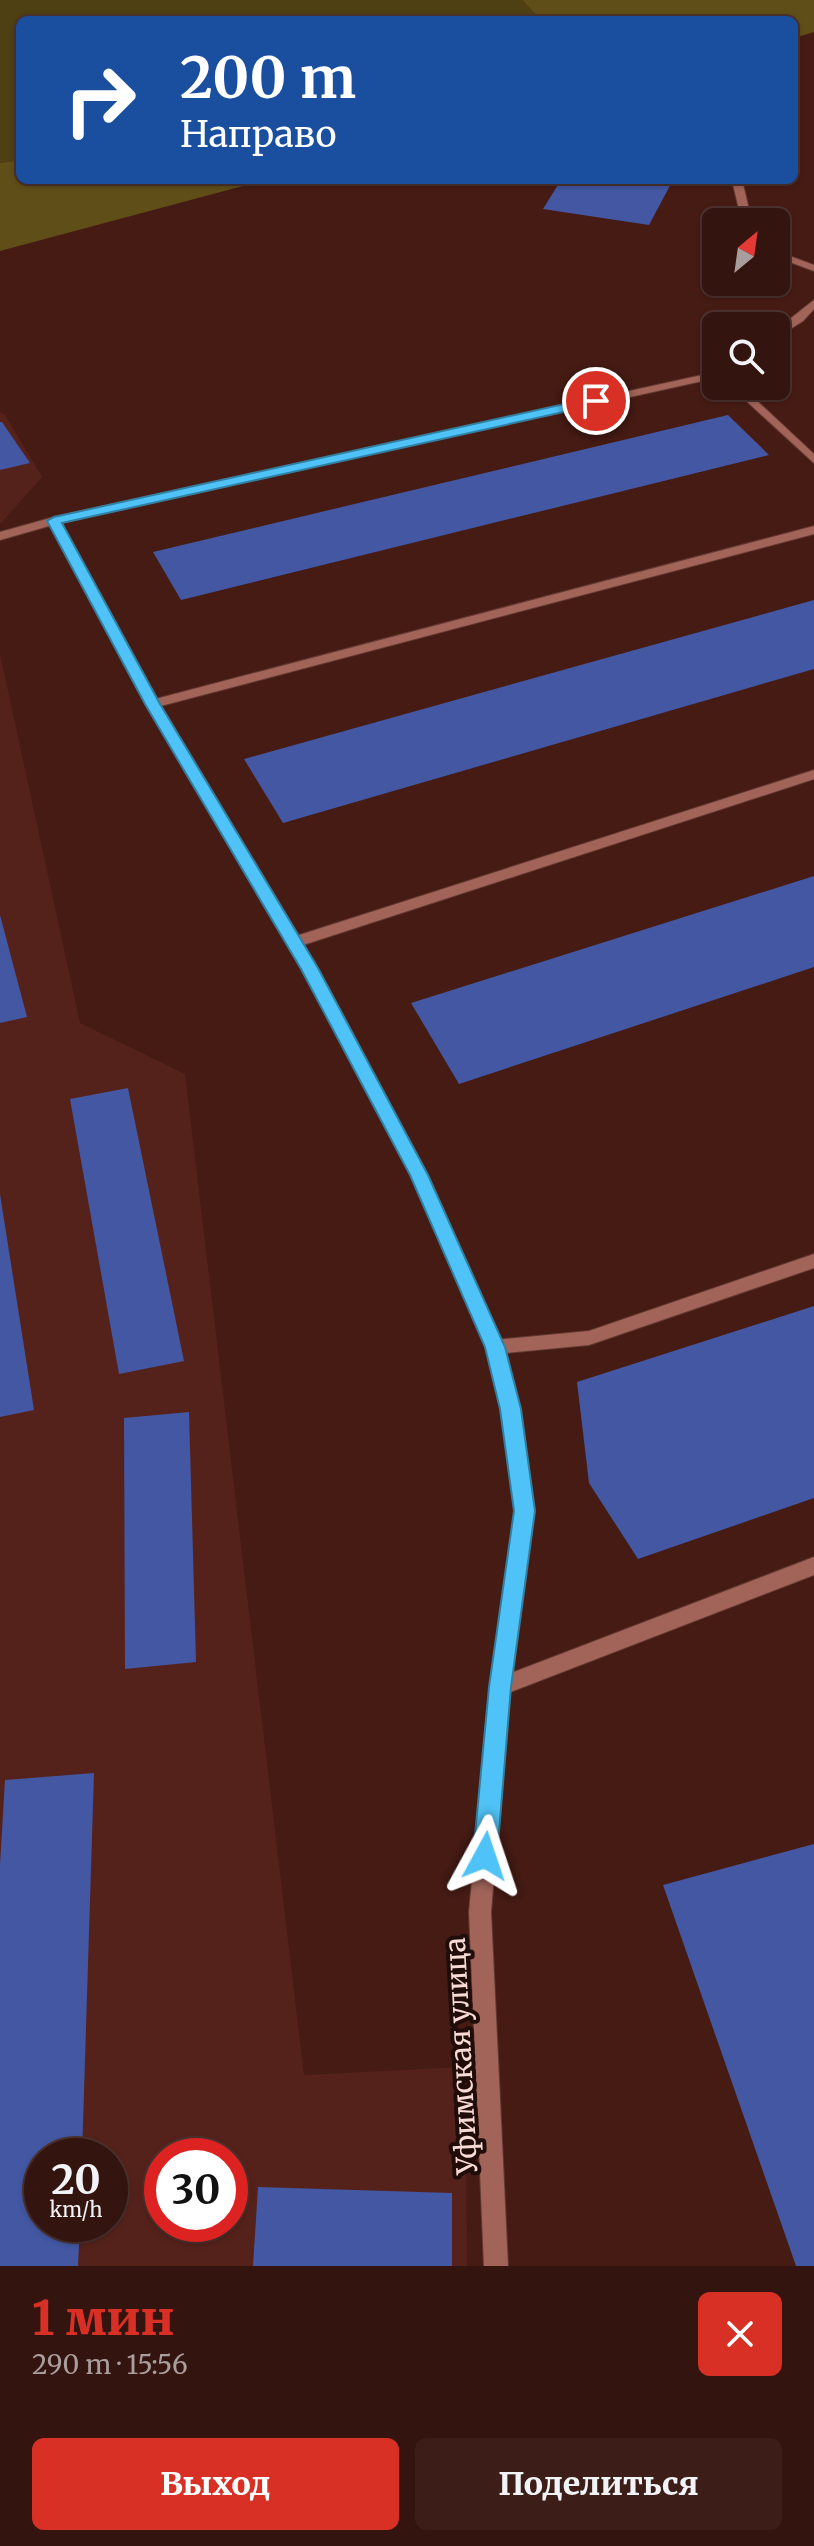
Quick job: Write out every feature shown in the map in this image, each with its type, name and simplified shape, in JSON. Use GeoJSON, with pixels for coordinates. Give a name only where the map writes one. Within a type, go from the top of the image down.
{"type":"FeatureCollection","features":[{"type":"Feature","properties":{"kind":"street"},"geometry":{"type":"LineString","coordinates":[[738,184],[744,208]]}},
{"type":"Feature","properties":{"kind":"street"},"geometry":{"type":"LineString","coordinates":[[790,259],[814,268]]}},
{"type":"Feature","properties":{"kind":"street"},"geometry":{"type":"LineString","coordinates":[[790,325],[814,303]]}},
{"type":"Feature","properties":{"kind":"street"},"geometry":{"type":"LineString","coordinates":[[0,536],[54,521],[702,378]]}},
{"type":"Feature","properties":{"kind":"street"},"geometry":{"type":"LineString","coordinates":[[750,400],[814,460]]}},
{"type":"Feature","properties":{"kind":"street","name":"Уфимская улица"},"geometry":{"type":"LineString","coordinates":[[54,521],[153,704],[295,942],[419,1175],[495,1347],[511,1409],[524,1511],[500,1687],[480,1912],[496,2266]]}},
{"type":"Feature","properties":{"kind":"street"},"geometry":{"type":"LineString","coordinates":[[153,704],[814,530]]}},
{"type":"Feature","properties":{"kind":"street"},"geometry":{"type":"LineString","coordinates":[[295,942],[814,774]]}},
{"type":"Feature","properties":{"kind":"street"},"geometry":{"type":"LineString","coordinates":[[495,1347],[589,1338],[814,1261]]}},
{"type":"Feature","properties":{"kind":"street"},"geometry":{"type":"LineString","coordinates":[[500,1687],[814,1566]]}},
{"type":"Feature","properties":{"kind":"shaded area"},"geometry":{"type":"Polygon","coordinates":[[[0,0],[522,0],[537,16],[16,16],[16,161],[0,163],[0,0]]]}},
{"type":"Feature","properties":{"kind":"shaded area"},"geometry":{"type":"Polygon","coordinates":[[[522,0],[814,0],[814,32],[798,37],[798,16],[537,16],[522,0]]]}},
{"type":"Feature","properties":{"kind":"shaded area"},"geometry":{"type":"Polygon","coordinates":[[[16,161],[16,184],[250,184],[0,251],[0,163],[16,161]]]}},
{"type":"Feature","properties":{"kind":"shaded area"},"geometry":{"type":"Polygon","coordinates":[[[0,412],[5,415],[42,477],[0,524],[0,412]]]}},
{"type":"Feature","properties":{"kind":"shaded area"},"geometry":{"type":"Polygon","coordinates":[[[0,654],[80,1023],[185,1074],[304,2075],[465,2067],[467,2266],[0,2266],[0,654]]]}},
{"type":"Feature","properties":{"kind":"building"},"geometry":{"type":"Polygon","coordinates":[[[559,184],[671,184],[649,225],[543,209],[559,184]]]}},
{"type":"Feature","properties":{"kind":"building"},"geometry":{"type":"Polygon","coordinates":[[[728,415],[769,455],[181,600],[153,552],[728,415]]]}},
{"type":"Feature","properties":{"kind":"building"},"geometry":{"type":"Polygon","coordinates":[[[2,422],[30,463],[0,470],[2,422]]]}},
{"type":"Feature","properties":{"kind":"building"},"geometry":{"type":"Polygon","coordinates":[[[814,600],[814,669],[283,823],[244,759],[814,600]]]}},
{"type":"Feature","properties":{"kind":"building"},"geometry":{"type":"Polygon","coordinates":[[[814,876],[814,967],[459,1084],[411,1003],[814,876]]]}},
{"type":"Feature","properties":{"kind":"building"},"geometry":{"type":"Polygon","coordinates":[[[0,915],[27,1017],[0,1023],[0,915]]]}},
{"type":"Feature","properties":{"kind":"building"},"geometry":{"type":"Polygon","coordinates":[[[128,1088],[184,1361],[119,1374],[70,1099],[128,1088]]]}},
{"type":"Feature","properties":{"kind":"building"},"geometry":{"type":"Polygon","coordinates":[[[0,1194],[34,1410],[0,1417],[0,1194]]]}},
{"type":"Feature","properties":{"kind":"building"},"geometry":{"type":"Polygon","coordinates":[[[814,1306],[814,1498],[638,1559],[589,1483],[577,1382],[814,1306]]]}},
{"type":"Feature","properties":{"kind":"building"},"geometry":{"type":"Polygon","coordinates":[[[189,1412],[196,1662],[125,1669],[124,1418],[189,1412]]]}},
{"type":"Feature","properties":{"kind":"building"},"geometry":{"type":"Polygon","coordinates":[[[94,1773],[83,2138],[24,2138],[24,2242],[79,2242],[78,2266],[0,2266],[0,1865],[5,1780],[94,1773]]]}},
{"type":"Feature","properties":{"kind":"building"},"geometry":{"type":"Polygon","coordinates":[[[814,1844],[814,2266],[796,2266],[663,1885],[814,1844]]]}},
{"type":"Feature","properties":{"kind":"building"},"geometry":{"type":"Polygon","coordinates":[[[258,2187],[452,2193],[452,2266],[253,2266],[258,2187]]]}},
{"type":"Feature","properties":{"kind":"route"},"geometry":{"type":"LineString","coordinates":[[485,1856],[500,1687],[524,1511],[511,1409],[495,1347],[419,1175],[309,968],[153,704],[54,521],[596,401]]}}]}
